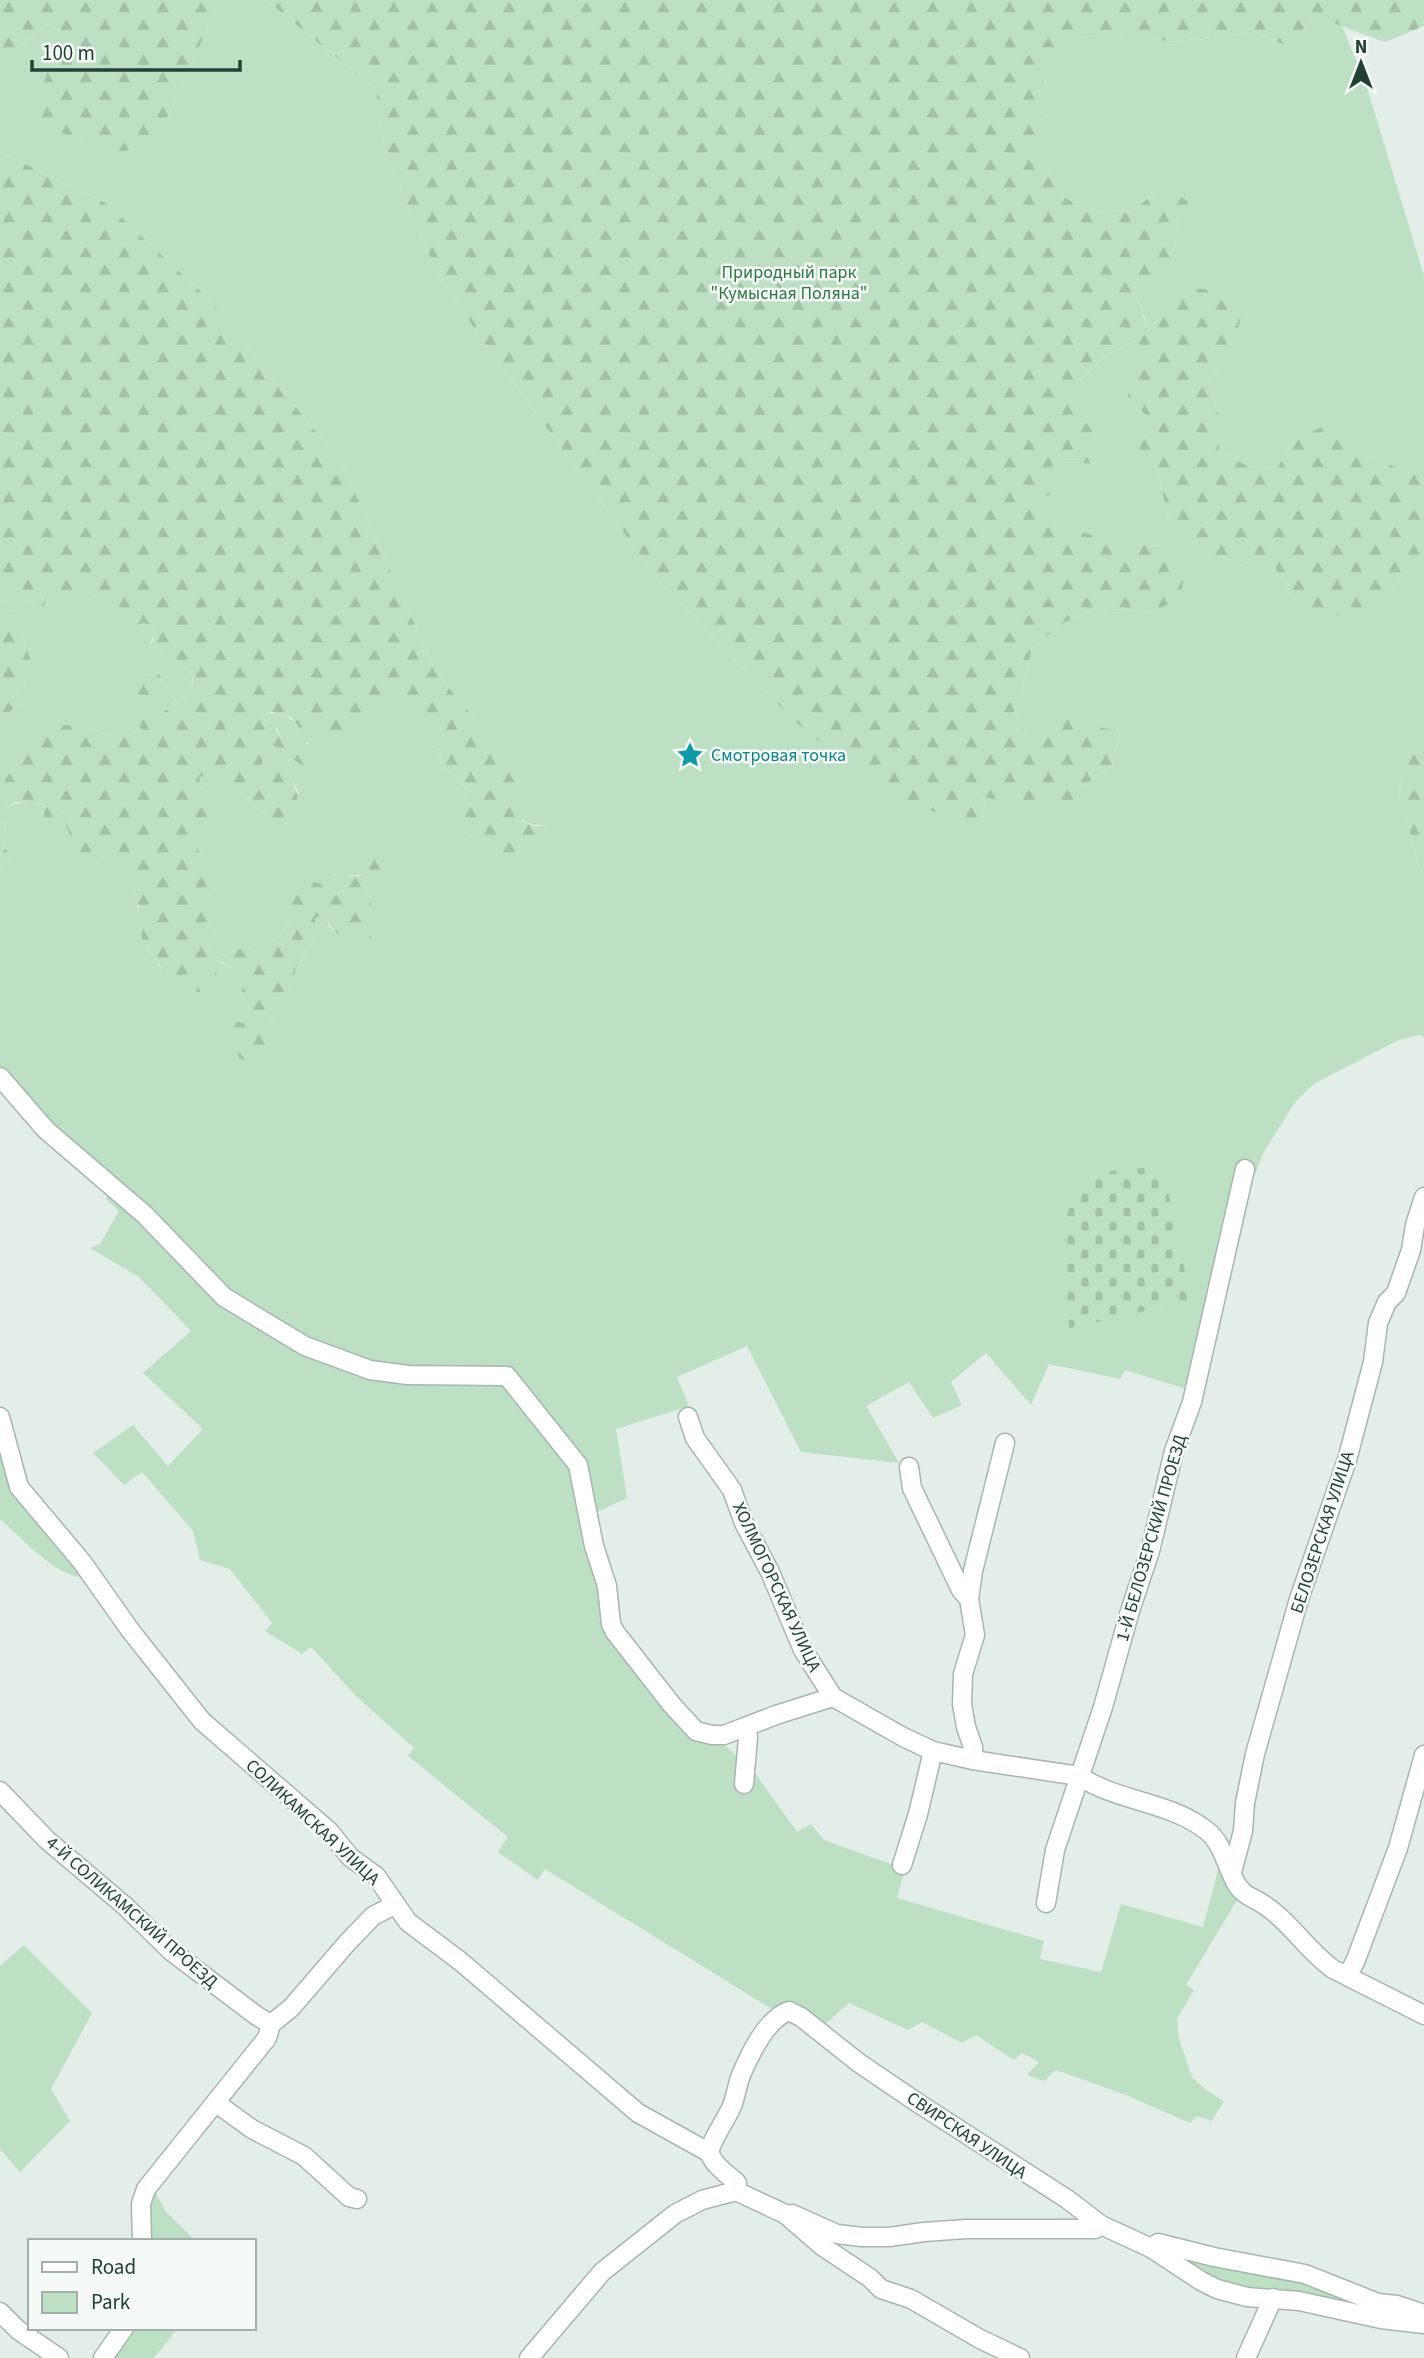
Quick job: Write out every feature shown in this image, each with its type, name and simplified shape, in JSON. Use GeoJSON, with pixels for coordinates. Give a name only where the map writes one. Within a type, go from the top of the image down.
{"type":"FeatureCollection","features":[{"type":"Feature","properties":{"kind":"street"},"geometry":{"type":"LineString","coordinates":[[0,1077],[46,1130],[145,1215],[224,1297],[305,1346],[370,1370],[408,1375],[507,1376],[578,1465],[594,1546],[607,1586],[611,1624],[615,1632],[672,1705],[696,1731],[724,1735],[833,1697]]}},
{"type":"Feature","properties":{"kind":"street","name":"1-Й БЕЛОЗЕРСКИЙ ПРОЕЗД"},"geometry":{"type":"LineString","coordinates":[[1046,1903],[1055,1850],[1103,1707],[1150,1551],[1174,1451],[1192,1402],[1245,1168]]}},
{"type":"Feature","properties":{"kind":"street","name":"БЕЛОЗЕРСКАЯ УЛИЦА"},"geometry":{"type":"LineString","coordinates":[[1232,1872],[1243,1831],[1245,1803],[1255,1754],[1292,1625],[1347,1461],[1373,1363],[1378,1324],[1387,1302],[1396,1293],[1411,1250],[1415,1224],[1424,1197]]}},
{"type":"Feature","properties":{"kind":"street","name":"СОЛИКАМСКАЯ УЛИЦА"},"geometry":{"type":"LineString","coordinates":[[0,1417],[19,1487],[82,1562],[175,1689],[202,1721],[328,1831],[350,1857],[376,1876],[408,1922],[460,1961],[638,2113],[710,2153],[717,2164],[737,2183],[736,2191]]}},
{"type":"Feature","properties":{"kind":"street","name":"ХОЛМОГОРСКАЯ УЛИЦА"},"geometry":{"type":"LineString","coordinates":[[688,1417],[695,1438],[732,1490],[744,1523],[770,1572],[803,1650],[833,1697],[933,1751],[973,1760],[1079,1776],[1092,1784],[1170,1809],[1215,1838],[1236,1884],[1245,1895],[1259,1901],[1287,1923],[1320,1959],[1347,1976],[1424,2015]]}},
{"type":"Feature","properties":{"kind":"street"},"geometry":{"type":"LineString","coordinates":[[973,1760],[973,1747],[962,1704],[964,1674],[975,1635],[969,1599],[1004,1443]]}},
{"type":"Feature","properties":{"kind":"street"},"geometry":{"type":"LineString","coordinates":[[909,1467],[912,1488],[961,1590],[969,1599]]}},
{"type":"Feature","properties":{"kind":"street"},"geometry":{"type":"LineString","coordinates":[[744,1784],[747,1728]]}},
{"type":"Feature","properties":{"kind":"street"},"geometry":{"type":"LineString","coordinates":[[902,1865],[933,1751]]}},
{"type":"Feature","properties":{"kind":"street"},"geometry":{"type":"LineString","coordinates":[[1347,1976],[1355,1962],[1398,1848],[1424,1755]]}},
{"type":"Feature","properties":{"kind":"street","name":"4-Й СОЛИКАМСКИЙ ПРОЕЗД"},"geometry":{"type":"LineString","coordinates":[[0,1791],[47,1840],[125,1906],[172,1951],[271,2024]]}},
{"type":"Feature","properties":{"kind":"street"},"geometry":{"type":"LineString","coordinates":[[142,2239],[141,2204],[146,2189],[267,2038],[271,2024],[291,2008],[373,1916],[394,1905]]}},
{"type":"Feature","properties":{"kind":"street","name":"СВИРСКАЯ УЛИЦА"},"geometry":{"type":"LineString","coordinates":[[710,2153],[733,2103],[742,2075],[764,2034],[782,2013],[789,2011],[801,2017],[859,2063],[1067,2199],[1101,2225],[1151,2248],[1178,2268],[1217,2289],[1247,2297],[1273,2298],[1381,2319],[1424,2324]]}},
{"type":"Feature","properties":{"kind":"street"},"geometry":{"type":"LineString","coordinates":[[216,2103],[252,2129],[304,2156],[349,2197],[357,2199]]}},
{"type":"Feature","properties":{"kind":"street"},"geometry":{"type":"LineString","coordinates":[[529,2358],[602,2272],[675,2214],[702,2200],[736,2191],[785,2214],[822,2246],[870,2278],[881,2289],[911,2299],[1020,2358]]}},
{"type":"Feature","properties":{"kind":"street"},"geometry":{"type":"LineString","coordinates":[[785,2214],[793,2214],[837,2234],[862,2237],[966,2229],[1095,2229],[1101,2225]]}},
{"type":"Feature","properties":{"kind":"street","name":"СВИРСКАЯ УЛИЦА"},"geometry":{"type":"LineString","coordinates":[[1151,2248],[1158,2243],[1214,2257],[1305,2274],[1378,2303],[1397,2305],[1424,2314]]}},
{"type":"Feature","properties":{"kind":"street"},"geometry":{"type":"LineString","coordinates":[[1246,2358],[1273,2298]]}},
{"type":"Feature","properties":{"kind":"street"},"geometry":{"type":"LineString","coordinates":[[0,2312],[18,2330],[59,2358]]}},
{"type":"Feature","properties":{"kind":"street"},"geometry":{"type":"LineString","coordinates":[[103,2358],[123,2330]]}},
{"type":"Feature","properties":{"kind":"green space"},"geometry":{"type":"Polygon","coordinates":[[[0,0],[220,0],[167,119],[142,148],[111,153],[31,120],[62,30],[46,24],[0,63],[0,0]]]}},
{"type":"Feature","properties":{"kind":"green space"},"geometry":{"type":"Polygon","coordinates":[[[220,0],[266,0],[376,90],[385,153],[436,270],[480,337],[659,581],[794,721],[992,824],[982,796],[1032,805],[1079,789],[1112,765],[1120,733],[1028,737],[1014,711],[1022,691],[1032,648],[1065,622],[1098,608],[1154,612],[1162,546],[1119,542],[1076,531],[1047,517],[1028,502],[1051,465],[1063,462],[1098,464],[1095,434],[1079,414],[1079,382],[1104,357],[1133,342],[1132,368],[1145,414],[1134,443],[1156,465],[1169,521],[1274,566],[1302,610],[1390,590],[1406,570],[1424,568],[1424,724],[1414,738],[1399,792],[1419,867],[1424,875],[1424,1037],[1419,1035],[1399,1040],[1315,1083],[1295,1102],[1264,1152],[1243,1204],[1186,1389],[1125,1370],[1120,1379],[1049,1364],[1031,1405],[986,1353],[951,1382],[962,1405],[933,1418],[909,1382],[866,1406],[899,1463],[801,1452],[747,1346],[677,1377],[689,1406],[616,1429],[627,1498],[595,1513],[616,1621],[665,1690],[755,1773],[797,1832],[811,1824],[824,1840],[905,1869],[897,1898],[1044,1941],[1040,1959],[1101,1972],[1121,1904],[1203,1927],[1220,1862],[1237,1900],[1186,1985],[1194,1990],[1177,2019],[1179,2039],[1192,2077],[1224,2101],[1212,2121],[1197,2116],[1190,2123],[1126,2095],[1056,2070],[1044,2081],[1027,2075],[1039,2062],[1022,2053],[1014,2060],[976,2035],[962,2043],[922,2022],[908,2030],[849,2003],[821,2028],[775,2011],[545,1869],[538,1880],[498,1852],[508,1837],[408,1756],[414,1748],[355,1695],[311,1647],[302,1654],[265,1631],[272,1623],[230,1569],[200,1560],[193,1531],[142,1472],[124,1485],[93,1453],[133,1425],[168,1466],[203,1429],[143,1373],[191,1331],[139,1277],[90,1248],[100,1244],[119,1211],[106,1199],[109,1188],[0,1084],[0,868],[12,857],[4,849],[5,807],[20,803],[38,803],[55,808],[71,820],[85,840],[81,842],[87,852],[103,858],[110,853],[119,877],[126,877],[136,893],[134,897],[143,942],[156,960],[162,976],[194,979],[214,962],[219,962],[241,976],[244,980],[241,996],[248,1002],[249,1012],[244,1023],[234,1021],[238,1037],[235,1052],[263,1051],[265,1041],[272,1031],[269,1025],[275,1013],[277,996],[289,988],[297,966],[312,944],[317,932],[315,918],[325,915],[329,927],[342,938],[371,937],[367,927],[365,882],[372,875],[379,881],[384,878],[385,871],[352,876],[332,873],[319,885],[304,875],[294,911],[297,918],[291,918],[278,937],[213,959],[208,950],[215,937],[210,924],[214,912],[209,900],[216,888],[203,856],[196,847],[206,821],[206,792],[199,786],[200,776],[210,775],[239,797],[243,793],[249,799],[250,806],[271,819],[299,793],[292,779],[269,764],[260,766],[265,750],[272,745],[282,749],[299,765],[309,743],[281,738],[278,730],[259,715],[279,714],[290,718],[306,730],[352,738],[395,693],[436,739],[443,768],[456,776],[470,793],[465,800],[465,834],[554,825],[526,822],[508,802],[513,781],[480,726],[436,672],[342,464],[207,297],[106,203],[0,152],[0,63],[46,24],[62,30],[167,119],[220,0]]]}},
{"type":"Feature","properties":{"kind":"green space","name":"Природный парк \"Кумысная Поляна\""},"geometry":{"type":"Polygon","coordinates":[[[266,0],[1424,0],[1424,26],[1385,42],[1314,16],[1289,47],[1255,32],[1169,42],[1126,32],[1081,37],[1043,60],[1043,161],[1063,196],[1088,212],[1134,210],[1159,189],[1190,201],[1177,219],[1174,249],[1164,273],[1133,288],[1147,326],[1172,313],[1186,287],[1210,290],[1242,312],[1233,349],[1210,379],[1219,421],[1219,451],[1248,466],[1277,468],[1292,443],[1321,427],[1374,458],[1416,475],[1424,472],[1424,568],[1406,570],[1363,616],[1328,616],[1302,610],[1274,566],[1194,558],[1169,521],[1156,465],[1133,443],[1145,414],[1128,397],[1132,342],[1104,357],[1079,382],[1079,413],[1095,434],[1099,464],[1064,462],[1052,465],[1059,492],[1028,502],[1058,522],[1091,535],[1126,543],[1162,546],[1186,571],[1179,598],[1154,612],[1098,608],[1065,622],[1032,648],[1022,691],[1014,711],[1028,737],[1057,717],[1120,732],[1112,765],[1079,789],[1074,800],[1032,805],[982,797],[993,824],[971,824],[885,795],[794,721],[659,581],[480,337],[436,270],[385,153],[376,90],[266,0]]]}},
{"type":"Feature","properties":{"kind":"green space"},"geometry":{"type":"Polygon","coordinates":[[[1314,16],[1342,26],[1366,84],[1424,276],[1424,472],[1416,476],[1374,458],[1321,428],[1292,443],[1277,468],[1248,466],[1219,451],[1219,421],[1210,379],[1233,349],[1172,313],[1148,326],[1133,288],[1174,249],[1177,219],[1159,189],[1134,210],[1088,212],[1063,196],[1043,161],[1043,59],[1081,37],[1127,32],[1169,42],[1255,32],[1289,47],[1314,16]]]}},
{"type":"Feature","properties":{"kind":"green space"},"geometry":{"type":"Polygon","coordinates":[[[0,152],[106,203],[207,297],[342,464],[436,672],[480,726],[514,781],[508,802],[520,807],[522,821],[536,827],[555,825],[539,848],[524,855],[503,857],[476,843],[455,819],[470,792],[456,776],[443,768],[436,739],[395,694],[352,738],[339,741],[318,730],[299,727],[291,717],[272,712],[260,715],[265,721],[272,723],[281,738],[302,740],[318,755],[314,764],[302,765],[272,745],[265,750],[261,766],[279,763],[291,770],[297,799],[284,819],[271,819],[250,806],[249,799],[243,793],[239,797],[234,795],[210,775],[200,777],[199,786],[212,802],[213,823],[206,824],[204,838],[196,847],[218,876],[216,888],[209,900],[214,912],[210,924],[214,937],[208,950],[213,959],[273,940],[282,933],[291,918],[297,918],[294,911],[289,911],[282,902],[285,878],[289,872],[304,875],[319,884],[323,874],[363,875],[369,872],[370,860],[380,859],[385,878],[379,881],[372,876],[365,882],[366,899],[373,905],[374,919],[367,927],[372,937],[356,944],[337,933],[325,915],[315,918],[317,932],[297,966],[289,988],[277,996],[275,1013],[269,1025],[273,1031],[255,1063],[240,1059],[235,1052],[238,1037],[232,1029],[234,1021],[244,1023],[249,1012],[248,1002],[241,996],[244,980],[234,975],[232,967],[222,962],[214,962],[217,978],[207,982],[195,979],[200,991],[197,995],[184,996],[166,985],[160,965],[143,943],[137,915],[139,907],[133,897],[136,893],[126,877],[119,878],[110,854],[96,861],[87,852],[78,855],[73,852],[72,845],[85,840],[80,836],[70,835],[66,825],[71,818],[63,812],[55,823],[44,818],[44,804],[16,802],[5,807],[4,848],[12,857],[0,868],[0,789],[11,770],[19,771],[18,753],[56,726],[86,725],[105,734],[124,728],[143,731],[136,722],[141,714],[158,717],[179,704],[171,696],[147,700],[134,691],[138,678],[158,672],[169,690],[184,699],[190,691],[193,677],[164,650],[160,657],[149,649],[155,634],[153,626],[143,623],[134,626],[80,583],[68,599],[57,598],[48,593],[44,606],[36,607],[25,599],[14,596],[5,598],[2,604],[6,609],[17,611],[30,658],[21,704],[0,718],[0,152]]]}},
{"type":"Feature","properties":{"kind":"green space"},"geometry":{"type":"Polygon","coordinates":[[[80,583],[92,595],[134,625],[143,623],[153,626],[155,634],[150,643],[161,657],[163,649],[184,665],[192,676],[193,683],[184,699],[169,690],[158,672],[138,678],[171,696],[179,704],[167,709],[158,718],[148,717],[136,722],[143,730],[137,732],[124,728],[105,734],[86,725],[78,728],[65,724],[18,753],[20,771],[0,789],[0,718],[21,704],[30,658],[17,611],[6,609],[2,604],[5,598],[18,596],[36,607],[48,593],[80,583]]]}},
{"type":"Feature","properties":{"kind":"green space"},"geometry":{"type":"Polygon","coordinates":[[[1424,724],[1424,875],[1419,867],[1399,792],[1414,737],[1424,724]]]}},
{"type":"Feature","properties":{"kind":"green space"},"geometry":{"type":"Polygon","coordinates":[[[1163,1166],[1191,1301],[1069,1328],[1063,1219],[1092,1173],[1163,1166]]]}},
{"type":"Feature","properties":{"kind":"green space"},"geometry":{"type":"Polygon","coordinates":[[[3,1447],[86,1572],[81,1577],[71,1575],[49,1563],[0,1519],[0,1451],[3,1447]]]}},
{"type":"Feature","properties":{"kind":"green space"},"geometry":{"type":"Polygon","coordinates":[[[24,1945],[92,2013],[51,2089],[70,2121],[20,2172],[0,2149],[0,1966],[24,1945]]]}},
{"type":"Feature","properties":{"kind":"green space"},"geometry":{"type":"Polygon","coordinates":[[[152,2186],[166,2212],[194,2239],[145,2239],[149,2192],[152,2186]]]}},
{"type":"Feature","properties":{"kind":"green space"},"geometry":{"type":"Polygon","coordinates":[[[1174,2250],[1280,2272],[1424,2319],[1222,2287],[1184,2265],[1174,2250]]]}},
{"type":"Feature","properties":{"kind":"green space"},"geometry":{"type":"Polygon","coordinates":[[[126,2330],[176,2330],[154,2358],[107,2358],[126,2330]]]}},
{"type":"Feature","properties":{"kind":"place","name":"Смотровая точка"},"geometry":{"type":"Point","coordinates":[690,755]}}]}
